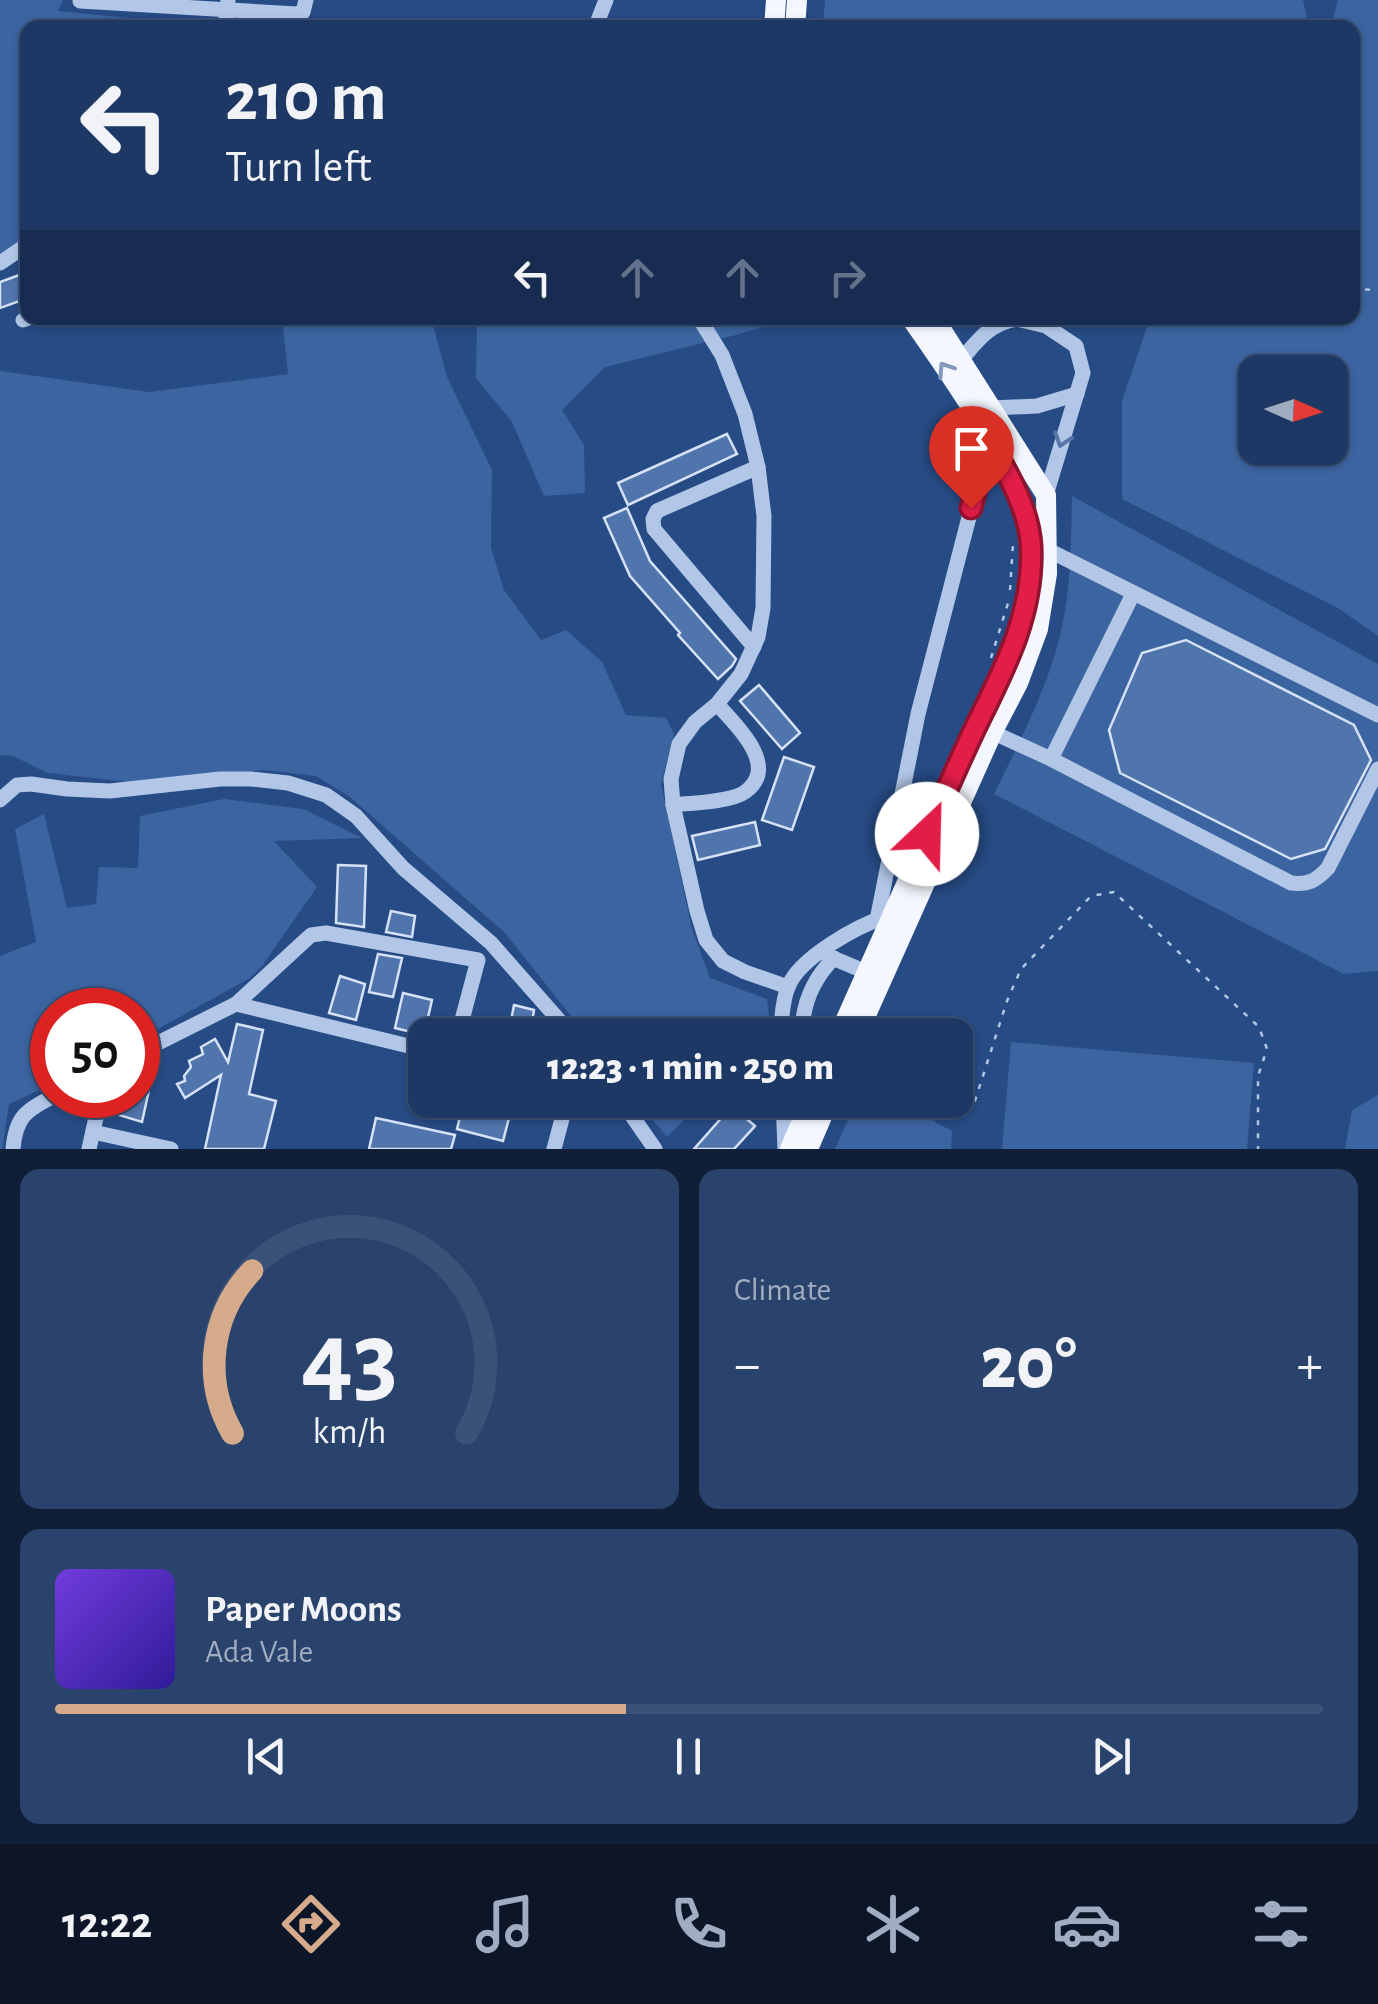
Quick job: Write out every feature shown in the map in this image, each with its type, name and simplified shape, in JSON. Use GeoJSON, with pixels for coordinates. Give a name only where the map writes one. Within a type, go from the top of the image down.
{"type":"FeatureCollection","features":[{"type":"Feature","properties":{"kind":"main road"},"geometry":{"type":"LineString","coordinates":[[864,1018],[983,739],[1021,624],[1030,572],[1031,544],[1022,507],[989,440],[917,325]]}},
{"type":"Feature","properties":{"kind":"main road"},"geometry":{"type":"LineString","coordinates":[[846,1018],[884,917],[1018,683],[1038,629],[1047,574],[1046,495],[938,325]]}},
{"type":"Feature","properties":{"kind":"main road"},"geometry":{"type":"LineString","coordinates":[[788,1149],[803,1118]]}},
{"type":"Feature","properties":{"kind":"main road"},"geometry":{"type":"LineString","coordinates":[[808,1149],[821,1118]]}},
{"type":"Feature","properties":{"kind":"street"},"geometry":{"type":"LineString","coordinates":[[80,1],[228,4],[296,14],[303,12],[306,0]]}},
{"type":"Feature","properties":{"kind":"street"},"geometry":{"type":"LineString","coordinates":[[703,325],[722,355],[745,414],[758,467],[764,516],[763,608],[754,646],[741,674],[717,704],[695,722],[680,744],[671,779],[673,805],[706,940],[723,961],[788,987]]}},
{"type":"Feature","properties":{"kind":"street"},"geometry":{"type":"LineString","coordinates":[[961,360],[995,325]]}},
{"type":"Feature","properties":{"kind":"street"},"geometry":{"type":"LineString","coordinates":[[1043,325],[1076,346],[1082,373],[1046,495]]}},
{"type":"Feature","properties":{"kind":"street"},"geometry":{"type":"LineString","coordinates":[[992,408],[1036,406],[1077,394]]}},
{"type":"Feature","properties":{"kind":"street"},"geometry":{"type":"LineString","coordinates":[[783,1018],[788,987],[800,968],[826,956],[852,932],[884,917],[918,714],[989,440]]}},
{"type":"Feature","properties":{"kind":"street"},"geometry":{"type":"LineString","coordinates":[[754,646],[654,529],[653,519],[656,512],[758,467]]}},
{"type":"Feature","properties":{"kind":"street"},"geometry":{"type":"LineString","coordinates":[[1048,550],[1378,715]]}},
{"type":"Feature","properties":{"kind":"street"},"geometry":{"type":"LineString","coordinates":[[1051,760],[1133,594]]}},
{"type":"Feature","properties":{"kind":"street"},"geometry":{"type":"LineString","coordinates":[[673,805],[745,792],[757,776],[758,760],[750,740],[717,704]]}},
{"type":"Feature","properties":{"kind":"street"},"geometry":{"type":"LineString","coordinates":[[983,739],[1051,760],[1291,882],[1306,884],[1318,879],[1328,868],[1378,768]]}},
{"type":"Feature","properties":{"kind":"street"},"geometry":{"type":"LineString","coordinates":[[0,800],[17,786],[32,784],[110,791],[252,778],[288,783],[326,795],[356,816],[403,868],[490,943],[557,1018]]}},
{"type":"Feature","properties":{"kind":"street"},"geometry":{"type":"LineString","coordinates":[[160,1042],[236,1004],[311,934],[326,932],[478,960],[463,1018]]}},
{"type":"Feature","properties":{"kind":"street"},"geometry":{"type":"LineString","coordinates":[[826,956],[866,972]]}},
{"type":"Feature","properties":{"kind":"street"},"geometry":{"type":"LineString","coordinates":[[804,1018],[826,956]]}},
{"type":"Feature","properties":{"kind":"street"},"geometry":{"type":"LineString","coordinates":[[236,1004],[408,1046]]}},
{"type":"Feature","properties":{"kind":"street"},"geometry":{"type":"LineString","coordinates":[[13,1149],[19,1120],[30,1108]]}},
{"type":"Feature","properties":{"kind":"street"},"geometry":{"type":"LineString","coordinates":[[89,1149],[96,1118]]}},
{"type":"Feature","properties":{"kind":"street"},"geometry":{"type":"LineString","coordinates":[[554,1149],[562,1118]]}},
{"type":"Feature","properties":{"kind":"street"},"geometry":{"type":"LineString","coordinates":[[633,1118],[654,1149]]}},
{"type":"Feature","properties":{"kind":"street"},"geometry":{"type":"LineString","coordinates":[[785,1118],[788,1149]]}},
{"type":"Feature","properties":{"kind":"street"},"geometry":{"type":"LineString","coordinates":[[93,1132],[171,1149]]}},
{"type":"Feature","properties":{"kind":"path"},"geometry":{"type":"LineString","coordinates":[[973,1107],[1021,969],[1091,896],[1114,892],[1258,1026],[1268,1049],[1258,1076],[1258,1149]]}},
{"type":"Feature","properties":{"kind":"shaded area"},"geometry":{"type":"Polygon","coordinates":[[[0,0],[63,0],[58,11],[138,19],[20,20],[20,240],[0,255],[0,0]]]}},
{"type":"Feature","properties":{"kind":"shaded area"},"geometry":{"type":"Polygon","coordinates":[[[825,0],[1303,0],[1307,20],[824,20],[825,0]]]}},
{"type":"Feature","properties":{"kind":"shaded area"},"geometry":{"type":"Polygon","coordinates":[[[1338,0],[1378,0],[1378,636],[1338,608],[1122,499],[1122,401],[1148,325],[1360,325],[1360,20],[1333,20],[1338,0]]]}},
{"type":"Feature","properties":{"kind":"shaded area"},"geometry":{"type":"Polygon","coordinates":[[[283,325],[433,325],[447,377],[492,470],[491,548],[504,590],[541,640],[566,630],[602,662],[626,715],[666,718],[674,734],[661,784],[692,929],[710,978],[767,999],[769,1018],[572,1018],[505,933],[350,797],[316,776],[264,770],[129,782],[47,773],[13,756],[0,755],[0,371],[149,392],[288,374],[283,325]]]}},
{"type":"Feature","properties":{"kind":"shaded area"},"geometry":{"type":"Polygon","coordinates":[[[477,325],[769,325],[605,367],[562,410],[584,445],[585,493],[544,496],[512,422],[476,378],[477,325]]]}},
{"type":"Feature","properties":{"kind":"shaded area"},"geometry":{"type":"Polygon","coordinates":[[[1072,496],[1378,664],[1378,971],[1344,974],[994,794],[1040,696],[1060,636],[1071,549],[1072,496]]]}},
{"type":"Feature","properties":{"kind":"shaded area"},"geometry":{"type":"Polygon","coordinates":[[[224,799],[303,809],[362,838],[274,841],[317,887],[250,978],[160,1028],[160,988],[30,988],[30,1094],[9,1104],[0,1149],[0,956],[36,942],[15,829],[44,814],[67,908],[96,904],[99,867],[138,868],[140,816],[224,799]]]}},
{"type":"Feature","properties":{"kind":"shaded area"},"geometry":{"type":"Polygon","coordinates":[[[1011,1042],[1254,1063],[1247,1149],[1002,1149],[1011,1042]]]}},
{"type":"Feature","properties":{"kind":"shaded area"},"geometry":{"type":"Polygon","coordinates":[[[1378,1095],[1378,1149],[1345,1149],[1352,1110],[1378,1095]]]}},
{"type":"Feature","properties":{"kind":"shaded area"},"geometry":{"type":"Polygon","coordinates":[[[652,1118],[686,1118],[667,1137],[652,1118]]]}},
{"type":"Feature","properties":{"kind":"shaded area"},"geometry":{"type":"Polygon","coordinates":[[[849,1118],[928,1118],[952,1131],[951,1149],[835,1149],[849,1118]]]}},
{"type":"Feature","properties":{"kind":"building"},"geometry":{"type":"Polygon","coordinates":[[[20,275],[20,301],[0,308],[0,282],[20,275]]]}},
{"type":"Feature","properties":{"kind":"building"},"geometry":{"type":"Polygon","coordinates":[[[727,434],[737,454],[628,505],[618,483],[727,434]]]}},
{"type":"Feature","properties":{"kind":"building"},"geometry":{"type":"Polygon","coordinates":[[[627,508],[650,561],[736,659],[718,679],[630,576],[604,518],[627,508]]]}},
{"type":"Feature","properties":{"kind":"building"},"geometry":{"type":"Polygon","coordinates":[[[1186,640],[1354,725],[1371,760],[1325,849],[1291,859],[1120,773],[1109,730],[1142,653],[1186,640]]]}},
{"type":"Feature","properties":{"kind":"building"},"geometry":{"type":"Polygon","coordinates":[[[759,685],[800,733],[782,749],[740,701],[759,685]]]}},
{"type":"Feature","properties":{"kind":"building"},"geometry":{"type":"Polygon","coordinates":[[[784,757],[814,767],[792,830],[762,820],[784,757]]]}},
{"type":"Feature","properties":{"kind":"building"},"geometry":{"type":"Polygon","coordinates":[[[755,822],[760,845],[698,860],[692,836],[755,822]]]}},
{"type":"Feature","properties":{"kind":"building"},"geometry":{"type":"Polygon","coordinates":[[[338,865],[366,866],[364,927],[336,923],[338,865]]]}},
{"type":"Feature","properties":{"kind":"building"},"geometry":{"type":"Polygon","coordinates":[[[391,911],[415,916],[412,937],[386,932],[391,911]]]}},
{"type":"Feature","properties":{"kind":"building"},"geometry":{"type":"Polygon","coordinates":[[[378,954],[402,958],[393,997],[369,992],[378,954]]]}},
{"type":"Feature","properties":{"kind":"building"},"geometry":{"type":"Polygon","coordinates":[[[340,976],[365,984],[356,1020],[329,1013],[340,976]]]}},
{"type":"Feature","properties":{"kind":"building"},"geometry":{"type":"Polygon","coordinates":[[[403,993],[432,1000],[428,1018],[408,1018],[408,1031],[395,1028],[403,993]]]}},
{"type":"Feature","properties":{"kind":"building"},"geometry":{"type":"Polygon","coordinates":[[[514,1005],[534,1010],[533,1018],[512,1018],[514,1005]]]}},
{"type":"Feature","properties":{"kind":"building"},"geometry":{"type":"Polygon","coordinates":[[[237,1024],[263,1030],[249,1094],[276,1101],[264,1149],[205,1149],[221,1075],[185,1098],[177,1084],[185,1081],[191,1067],[189,1061],[203,1054],[201,1047],[215,1039],[228,1062],[237,1024]]]}},
{"type":"Feature","properties":{"kind":"building"},"geometry":{"type":"Polygon","coordinates":[[[376,1118],[455,1135],[451,1149],[369,1149],[376,1118]]]}},
{"type":"Feature","properties":{"kind":"building"},"geometry":{"type":"Polygon","coordinates":[[[460,1118],[509,1118],[503,1141],[457,1129],[460,1118]]]}},
{"type":"Feature","properties":{"kind":"building"},"geometry":{"type":"Polygon","coordinates":[[[721,1118],[746,1118],[755,1126],[734,1149],[694,1149],[721,1118]]]}},
{"type":"Feature","properties":{"kind":"route"},"geometry":{"type":"LineString","coordinates":[[927,834],[1002,676],[1021,624],[1030,572],[1031,544],[1022,507],[989,440],[971,508]]}}]}
